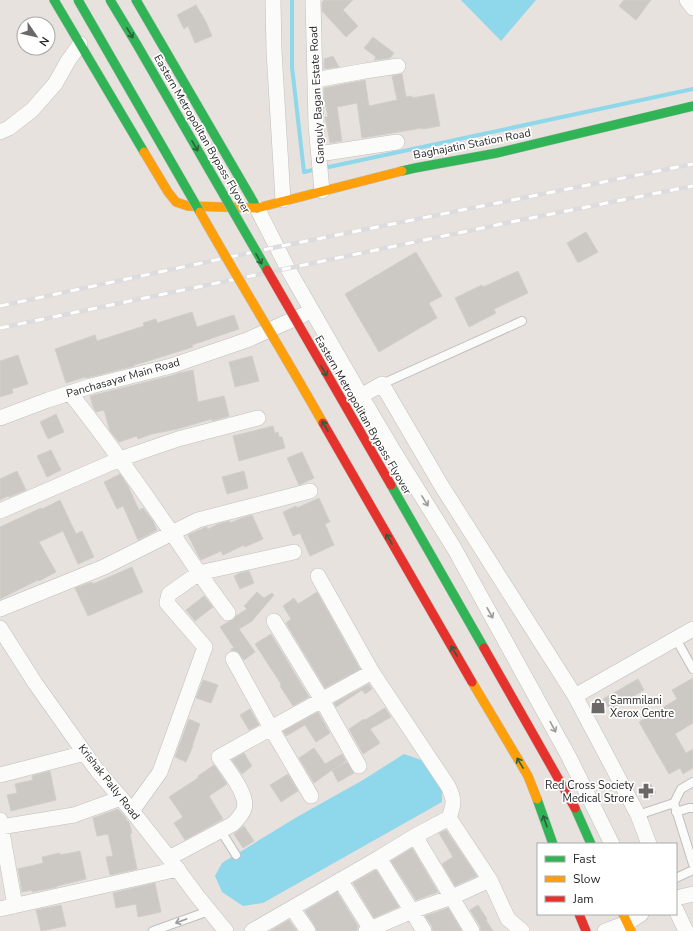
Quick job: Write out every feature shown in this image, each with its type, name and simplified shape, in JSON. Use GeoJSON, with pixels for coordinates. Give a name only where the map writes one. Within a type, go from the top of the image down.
{"type":"FeatureCollection","features":[{"type":"Feature","properties":{"kind":"main road","name":"Baghajatin Station Road"},"geometry":{"type":"LineString","coordinates":[[54,0],[168,192],[176,202],[188,206],[257,208],[283,200],[415,168],[505,151],[693,106]]}},
{"type":"Feature","properties":{"kind":"main road"},"geometry":{"type":"LineString","coordinates":[[78,0],[223,252],[294,371],[431,612],[528,776],[553,843]]}},
{"type":"Feature","properties":{"kind":"main road","name":"Eastern Metropolitan Bypass Flyover"},"geometry":{"type":"LineString","coordinates":[[110,0],[298,327],[468,616],[575,808],[591,843]]}},
{"type":"Feature","properties":{"kind":"main road"},"geometry":{"type":"LineString","coordinates":[[136,0],[257,208]]}},
{"type":"Feature","properties":{"kind":"main road"},"geometry":{"type":"LineString","coordinates":[[579,915],[586,931]]}},
{"type":"Feature","properties":{"kind":"street"},"geometry":{"type":"LineString","coordinates":[[272,0],[283,200]]}},
{"type":"Feature","properties":{"kind":"street","name":"Ganguly Bagan Estate Road"},"geometry":{"type":"LineString","coordinates":[[313,0],[316,125],[322,191]]}},
{"type":"Feature","properties":{"kind":"street"},"geometry":{"type":"LineString","coordinates":[[687,0],[693,8]]}},
{"type":"Feature","properties":{"kind":"street"},"geometry":{"type":"LineString","coordinates":[[0,132],[9,128],[32,110],[55,84],[80,44]]}},
{"type":"Feature","properties":{"kind":"street"},"geometry":{"type":"LineString","coordinates":[[315,80],[398,66]]}},
{"type":"Feature","properties":{"kind":"street"},"geometry":{"type":"LineString","coordinates":[[320,164],[396,142]]}},
{"type":"Feature","properties":{"kind":"street"},"geometry":{"type":"LineString","coordinates":[[257,208],[288,269],[361,396],[454,548],[569,756],[612,843]]}},
{"type":"Feature","properties":{"kind":"street","name":"Panchasayar Main Road"},"geometry":{"type":"LineString","coordinates":[[0,418],[91,386],[171,366],[247,340],[312,311]]}},
{"type":"Feature","properties":{"kind":"street"},"geometry":{"type":"LineString","coordinates":[[361,396],[382,384],[441,485],[575,696],[638,815],[649,843]]}},
{"type":"Feature","properties":{"kind":"street"},"geometry":{"type":"LineString","coordinates":[[70,393],[100,430],[228,613]]}},
{"type":"Feature","properties":{"kind":"street"},"geometry":{"type":"LineString","coordinates":[[0,511],[120,459],[178,440],[258,418]]}},
{"type":"Feature","properties":{"kind":"street"},"geometry":{"type":"LineString","coordinates":[[0,609],[104,567],[198,520],[310,491]]}},
{"type":"Feature","properties":{"kind":"street"},"geometry":{"type":"LineString","coordinates":[[132,811],[160,772],[205,647],[167,603],[169,594],[199,573],[294,552]]}},
{"type":"Feature","properties":{"kind":"street"},"geometry":{"type":"LineString","coordinates":[[252,931],[415,836],[449,818],[453,808],[453,795],[372,672],[318,576]]}},
{"type":"Feature","properties":{"kind":"street"},"geometry":{"type":"LineString","coordinates":[[274,621],[322,700],[359,766]]}},
{"type":"Feature","properties":{"kind":"street"},"geometry":{"type":"LineString","coordinates":[[575,696],[693,629]]}},
{"type":"Feature","properties":{"kind":"street","name":"Krishak Pally Road"},"geometry":{"type":"LineString","coordinates":[[2,635],[96,768],[132,811],[226,931]]}},
{"type":"Feature","properties":{"kind":"street"},"geometry":{"type":"LineString","coordinates":[[233,659],[311,796]]}},
{"type":"Feature","properties":{"kind":"street"},"geometry":{"type":"LineString","coordinates":[[0,909],[174,864],[233,824],[244,809],[246,802],[242,791],[219,757],[372,672]]}},
{"type":"Feature","properties":{"kind":"street"},"geometry":{"type":"LineString","coordinates":[[0,775],[85,753]]}},
{"type":"Feature","properties":{"kind":"street"},"geometry":{"type":"LineString","coordinates":[[15,906],[0,825],[74,815],[121,798]]}},
{"type":"Feature","properties":{"kind":"street"},"geometry":{"type":"LineString","coordinates":[[449,818],[490,880],[508,919],[522,931]]}},
{"type":"Feature","properties":{"kind":"street"},"geometry":{"type":"LineString","coordinates":[[415,836],[472,931]]}},
{"type":"Feature","properties":{"kind":"street"},"geometry":{"type":"LineString","coordinates":[[379,858],[424,931]]}},
{"type":"Feature","properties":{"kind":"street"},"geometry":{"type":"LineString","coordinates":[[340,880],[369,930],[490,880]]}},
{"type":"Feature","properties":{"kind":"street"},"geometry":{"type":"LineString","coordinates":[[677,898],[693,894]]}},
{"type":"Feature","properties":{"kind":"street"},"geometry":{"type":"LineString","coordinates":[[292,908],[308,931]]}},
{"type":"Feature","properties":{"kind":"street"},"geometry":{"type":"LineString","coordinates":[[677,912],[686,931]]}},
{"type":"Feature","properties":{"kind":"street"},"geometry":{"type":"LineString","coordinates":[[605,931],[627,923],[639,915]]}},
{"type":"Feature","properties":{"kind":"lane"},"geometry":{"type":"LineString","coordinates":[[382,384],[522,321]]}},
{"type":"Feature","properties":{"kind":"lane"},"geometry":{"type":"LineString","coordinates":[[676,639],[693,669]]}},
{"type":"Feature","properties":{"kind":"lane"},"geometry":{"type":"LineString","coordinates":[[693,782],[681,789],[674,804],[693,864]]}},
{"type":"Feature","properties":{"kind":"lane"},"geometry":{"type":"LineString","coordinates":[[638,815],[674,804]]}},
{"type":"Feature","properties":{"kind":"lane"},"geometry":{"type":"LineString","coordinates":[[676,812],[693,808]]}},
{"type":"Feature","properties":{"kind":"lane"},"geometry":{"type":"LineString","coordinates":[[221,831],[236,855]]}},
{"type":"Feature","properties":{"kind":"lane"},"geometry":{"type":"LineString","coordinates":[[677,878],[693,870]]}},
{"type":"Feature","properties":{"kind":"lane"},"geometry":{"type":"LineString","coordinates":[[153,931],[209,911]]}},
{"type":"Feature","properties":{"kind":"water"},"geometry":{"type":"Polygon","coordinates":[[[461,0],[536,0],[501,41],[461,0]]]}},
{"type":"Feature","properties":{"kind":"water"},"geometry":{"type":"Polygon","coordinates":[[[404,754],[424,761],[442,790],[442,802],[263,903],[243,906],[222,892],[215,876],[222,863],[297,817],[363,780],[404,754]]]}},
{"type":"Feature","properties":{"kind":"building"},"geometry":{"type":"Polygon","coordinates":[[[324,0],[353,0],[343,10],[358,26],[346,37],[322,11],[322,2],[324,0]]]}},
{"type":"Feature","properties":{"kind":"building"},"geometry":{"type":"Polygon","coordinates":[[[624,0],[651,0],[636,20],[619,6],[624,0]]]}},
{"type":"Feature","properties":{"kind":"building"},"geometry":{"type":"Polygon","coordinates":[[[196,5],[212,36],[195,43],[188,26],[184,29],[177,15],[196,5]]]}},
{"type":"Feature","properties":{"kind":"building"},"geometry":{"type":"Polygon","coordinates":[[[373,37],[394,53],[390,58],[374,60],[376,57],[364,48],[373,37]]]}},
{"type":"Feature","properties":{"kind":"building"},"geometry":{"type":"Polygon","coordinates":[[[333,56],[339,67],[324,69],[324,59],[333,56]]]}},
{"type":"Feature","properties":{"kind":"building"},"geometry":{"type":"Polygon","coordinates":[[[402,74],[406,97],[412,96],[412,98],[434,94],[440,126],[362,138],[357,103],[337,107],[342,141],[330,143],[325,117],[328,117],[324,98],[324,88],[365,80],[369,106],[397,100],[392,76],[402,74]]]}},
{"type":"Feature","properties":{"kind":"building"},"geometry":{"type":"Polygon","coordinates":[[[586,232],[598,252],[578,263],[567,243],[586,232]]]}},
{"type":"Feature","properties":{"kind":"building"},"geometry":{"type":"Polygon","coordinates":[[[416,252],[442,296],[429,303],[437,318],[379,352],[345,294],[416,252]]]}},
{"type":"Feature","properties":{"kind":"building"},"geometry":{"type":"Polygon","coordinates":[[[518,271],[528,293],[494,309],[496,313],[469,327],[455,298],[482,285],[483,287],[518,271]]]}},
{"type":"Feature","properties":{"kind":"building"},"geometry":{"type":"Polygon","coordinates":[[[192,312],[197,327],[234,315],[239,329],[192,345],[193,347],[134,366],[85,377],[66,383],[55,349],[95,335],[97,341],[144,326],[143,323],[156,319],[157,323],[192,312]]]}},
{"type":"Feature","properties":{"kind":"building"},"geometry":{"type":"Polygon","coordinates":[[[18,355],[28,384],[12,389],[13,393],[0,397],[0,361],[18,355]]]}},
{"type":"Feature","properties":{"kind":"building"},"geometry":{"type":"Polygon","coordinates":[[[252,356],[259,381],[235,387],[229,362],[252,356]]]}},
{"type":"Feature","properties":{"kind":"building"},"geometry":{"type":"Polygon","coordinates":[[[193,370],[198,402],[224,396],[229,416],[152,434],[138,439],[137,436],[119,442],[110,431],[104,410],[96,412],[93,407],[90,396],[193,370]]]}},
{"type":"Feature","properties":{"kind":"building"},"geometry":{"type":"Polygon","coordinates":[[[56,414],[64,432],[48,439],[40,422],[56,414]]]}},
{"type":"Feature","properties":{"kind":"building"},"geometry":{"type":"Polygon","coordinates":[[[273,426],[275,433],[278,432],[279,437],[282,437],[285,448],[239,461],[233,436],[273,426]]]}},
{"type":"Feature","properties":{"kind":"building"},"geometry":{"type":"Polygon","coordinates":[[[51,450],[61,470],[47,477],[37,456],[51,450]]]}},
{"type":"Feature","properties":{"kind":"building"},"geometry":{"type":"Polygon","coordinates":[[[302,452],[314,478],[299,485],[287,458],[302,452]]]}},
{"type":"Feature","properties":{"kind":"building"},"geometry":{"type":"Polygon","coordinates":[[[17,471],[26,490],[0,500],[0,479],[17,471]]]}},
{"type":"Feature","properties":{"kind":"building"},"geometry":{"type":"Polygon","coordinates":[[[244,471],[248,488],[227,494],[222,477],[244,471]]]}},
{"type":"Feature","properties":{"kind":"building"},"geometry":{"type":"Polygon","coordinates":[[[120,474],[128,486],[139,510],[143,508],[153,521],[157,530],[138,540],[123,506],[117,509],[104,482],[120,474]]]}},
{"type":"Feature","properties":{"kind":"building"},"geometry":{"type":"Polygon","coordinates":[[[319,498],[330,522],[325,524],[334,545],[310,556],[300,533],[293,536],[283,512],[296,506],[297,508],[319,498]]]}},
{"type":"Feature","properties":{"kind":"building"},"geometry":{"type":"Polygon","coordinates":[[[60,500],[76,534],[82,531],[94,557],[78,564],[63,531],[39,542],[56,572],[0,599],[0,527],[60,500]]]}},
{"type":"Feature","properties":{"kind":"building"},"geometry":{"type":"Polygon","coordinates":[[[252,515],[263,539],[245,547],[244,545],[223,555],[221,551],[201,560],[188,535],[206,527],[208,529],[218,524],[230,521],[230,523],[252,515]]]}},
{"type":"Feature","properties":{"kind":"building"},"geometry":{"type":"Polygon","coordinates":[[[132,567],[143,592],[88,616],[75,588],[92,582],[93,584],[132,567]]]}},
{"type":"Feature","properties":{"kind":"building"},"geometry":{"type":"Polygon","coordinates":[[[249,571],[254,583],[240,589],[234,576],[249,571]]]}},
{"type":"Feature","properties":{"kind":"building"},"geometry":{"type":"Polygon","coordinates":[[[257,592],[264,598],[272,593],[274,595],[252,621],[239,629],[255,652],[244,660],[238,652],[231,650],[234,648],[220,627],[233,620],[236,616],[247,609],[244,606],[257,592]]]}},
{"type":"Feature","properties":{"kind":"building"},"geometry":{"type":"Polygon","coordinates":[[[317,592],[360,669],[325,688],[286,623],[291,619],[283,606],[294,598],[298,604],[317,592]]]}},
{"type":"Feature","properties":{"kind":"building"},"geometry":{"type":"Polygon","coordinates":[[[204,596],[213,607],[195,621],[186,610],[204,596]]]}},
{"type":"Feature","properties":{"kind":"building"},"geometry":{"type":"Polygon","coordinates":[[[271,634],[309,697],[293,706],[280,686],[281,684],[255,644],[271,634]]]}},
{"type":"Feature","properties":{"kind":"building"},"geometry":{"type":"Polygon","coordinates":[[[693,678],[693,723],[675,734],[686,753],[693,749],[693,768],[683,774],[680,768],[669,774],[639,722],[677,699],[672,690],[693,678]]]}},
{"type":"Feature","properties":{"kind":"building"},"geometry":{"type":"Polygon","coordinates":[[[638,679],[644,690],[610,710],[603,699],[638,679]]]}},
{"type":"Feature","properties":{"kind":"building"},"geometry":{"type":"Polygon","coordinates":[[[203,680],[218,685],[211,703],[196,698],[203,680]]]}},
{"type":"Feature","properties":{"kind":"building"},"geometry":{"type":"Polygon","coordinates":[[[369,684],[372,689],[365,694],[362,690],[336,707],[334,703],[369,684]]]}},
{"type":"Feature","properties":{"kind":"building"},"geometry":{"type":"Polygon","coordinates":[[[385,708],[391,717],[370,729],[380,743],[363,754],[349,729],[385,708]]]}},
{"type":"Feature","properties":{"kind":"building"},"geometry":{"type":"Polygon","coordinates":[[[250,709],[259,725],[249,730],[240,715],[250,709]]]}},
{"type":"Feature","properties":{"kind":"building"},"geometry":{"type":"Polygon","coordinates":[[[318,712],[330,733],[316,742],[305,725],[286,736],[283,731],[318,712]]]}},
{"type":"Feature","properties":{"kind":"building"},"geometry":{"type":"Polygon","coordinates":[[[189,719],[200,724],[186,762],[175,757],[189,719]]]}},
{"type":"Feature","properties":{"kind":"building"},"geometry":{"type":"Polygon","coordinates":[[[314,748],[325,764],[342,754],[346,761],[333,770],[347,762],[354,773],[338,782],[332,770],[314,783],[299,758],[314,748]]]}},
{"type":"Feature","properties":{"kind":"building"},"geometry":{"type":"Polygon","coordinates":[[[244,753],[252,766],[242,774],[232,760],[244,753]]]}},
{"type":"Feature","properties":{"kind":"building"},"geometry":{"type":"Polygon","coordinates":[[[214,765],[227,784],[209,796],[223,819],[185,840],[174,823],[183,817],[169,797],[198,778],[198,776],[214,765]]]}},
{"type":"Feature","properties":{"kind":"building"},"geometry":{"type":"Polygon","coordinates":[[[50,771],[56,800],[11,811],[7,795],[17,793],[15,784],[33,780],[32,776],[50,771]]]}},
{"type":"Feature","properties":{"kind":"building"},"geometry":{"type":"Polygon","coordinates":[[[288,774],[298,791],[281,802],[270,785],[288,774]]]}},
{"type":"Feature","properties":{"kind":"building"},"geometry":{"type":"Polygon","coordinates":[[[650,783],[656,793],[646,799],[640,788],[650,783]]]}},
{"type":"Feature","properties":{"kind":"building"},"geometry":{"type":"Polygon","coordinates":[[[118,809],[129,822],[137,869],[110,875],[106,857],[113,856],[108,834],[97,836],[93,818],[118,809]]]}},
{"type":"Feature","properties":{"kind":"building"},"geometry":{"type":"Polygon","coordinates":[[[244,826],[254,841],[243,848],[234,834],[244,826]]]}},
{"type":"Feature","properties":{"kind":"building"},"geometry":{"type":"Polygon","coordinates":[[[446,830],[477,876],[455,886],[442,864],[453,857],[439,833],[446,830]]]}},
{"type":"Feature","properties":{"kind":"building"},"geometry":{"type":"Polygon","coordinates":[[[412,848],[438,892],[416,900],[391,861],[412,848]]]}},
{"type":"Feature","properties":{"kind":"building"},"geometry":{"type":"Polygon","coordinates":[[[80,851],[86,879],[57,887],[32,892],[32,890],[22,892],[18,869],[43,863],[42,857],[80,851]]]}},
{"type":"Feature","properties":{"kind":"building"},"geometry":{"type":"Polygon","coordinates":[[[376,870],[399,907],[374,918],[353,883],[376,870]]]}},
{"type":"Feature","properties":{"kind":"building"},"geometry":{"type":"Polygon","coordinates":[[[155,883],[161,912],[138,917],[136,904],[116,908],[113,893],[155,883]]]}},
{"type":"Feature","properties":{"kind":"building"},"geometry":{"type":"Polygon","coordinates":[[[337,892],[358,926],[357,930],[317,931],[305,911],[337,892]]]}},
{"type":"Feature","properties":{"kind":"building"},"geometry":{"type":"Polygon","coordinates":[[[61,905],[66,926],[41,931],[36,910],[61,905]]]}},
{"type":"Feature","properties":{"kind":"building"},"geometry":{"type":"Polygon","coordinates":[[[478,905],[493,931],[481,931],[480,926],[470,910],[478,905]]]}},
{"type":"Feature","properties":{"kind":"building"},"geometry":{"type":"Polygon","coordinates":[[[448,908],[462,931],[433,931],[432,926],[425,916],[448,908]]]}},
{"type":"Feature","properties":{"kind":"building"},"geometry":{"type":"Polygon","coordinates":[[[289,920],[297,931],[270,931],[289,920]]]}},
{"type":"Feature","properties":{"kind":"waterway"},"geometry":{"type":"LineString","coordinates":[[292,0],[292,67],[304,172],[317,169]]}},
{"type":"Feature","properties":{"kind":"waterway"},"geometry":{"type":"LineString","coordinates":[[324,168],[693,89]]}},
{"type":"Feature","properties":{"kind":"railway"},"geometry":{"type":"LineString","coordinates":[[0,306],[277,247],[693,164]]}},
{"type":"Feature","properties":{"kind":"railway"},"geometry":{"type":"LineString","coordinates":[[0,328],[516,221],[693,186]]}},
{"type":"Feature","properties":{"kind":"traffic: fast"},"geometry":{"type":"LineString","coordinates":[[54,0],[144,152]]}},
{"type":"Feature","properties":{"kind":"traffic: fast"},"geometry":{"type":"LineString","coordinates":[[78,0],[200,212]]}},
{"type":"Feature","properties":{"kind":"traffic: fast"},"geometry":{"type":"LineString","coordinates":[[110,0],[267,270]]}},
{"type":"Feature","properties":{"kind":"traffic: fast"},"geometry":{"type":"LineString","coordinates":[[136,0],[257,208]]}},
{"type":"Feature","properties":{"kind":"traffic: fast"},"geometry":{"type":"LineString","coordinates":[[402,171],[497,153],[693,106]]}},
{"type":"Feature","properties":{"kind":"traffic: fast"},"geometry":{"type":"LineString","coordinates":[[391,485],[484,648]]}},
{"type":"Feature","properties":{"kind":"traffic: fast"},"geometry":{"type":"LineString","coordinates":[[537,799],[553,843]]}},
{"type":"Feature","properties":{"kind":"traffic: fast"},"geometry":{"type":"LineString","coordinates":[[575,808],[591,843]]}},
{"type":"Feature","properties":{"kind":"traffic: slow"},"geometry":{"type":"LineString","coordinates":[[144,152],[168,192],[176,202],[188,206],[257,208],[402,171]]}},
{"type":"Feature","properties":{"kind":"traffic: slow"},"geometry":{"type":"LineString","coordinates":[[200,212],[323,423]]}},
{"type":"Feature","properties":{"kind":"traffic: slow"},"geometry":{"type":"LineString","coordinates":[[472,682],[528,776],[537,799]]}},
{"type":"Feature","properties":{"kind":"traffic: slow"},"geometry":{"type":"LineString","coordinates":[[623,915],[631,931]]}},
{"type":"Feature","properties":{"kind":"traffic: jam"},"geometry":{"type":"LineString","coordinates":[[267,270],[391,485]]}},
{"type":"Feature","properties":{"kind":"traffic: jam"},"geometry":{"type":"LineString","coordinates":[[323,423],[472,682]]}},
{"type":"Feature","properties":{"kind":"traffic: jam"},"geometry":{"type":"LineString","coordinates":[[484,648],[575,808]]}},
{"type":"Feature","properties":{"kind":"traffic: jam"},"geometry":{"type":"LineString","coordinates":[[579,915],[586,931]]}},
{"type":"Feature","properties":{"kind":"place","name":"Sammilani Xerox Centre"},"geometry":{"type":"Point","coordinates":[598,706]}},
{"type":"Feature","properties":{"kind":"place","name":"Red Cross Society Medical Strore"},"geometry":{"type":"Point","coordinates":[646,791]}}]}
